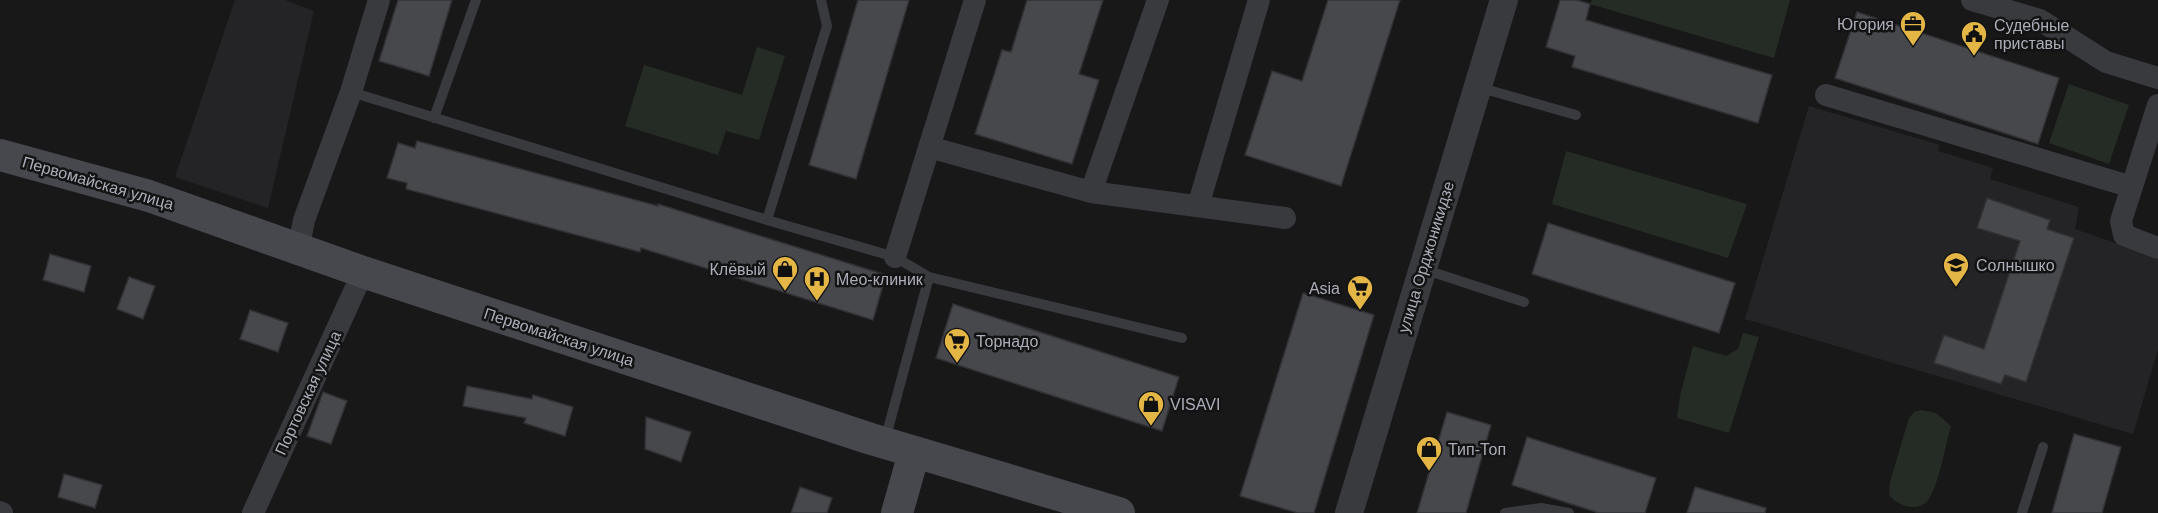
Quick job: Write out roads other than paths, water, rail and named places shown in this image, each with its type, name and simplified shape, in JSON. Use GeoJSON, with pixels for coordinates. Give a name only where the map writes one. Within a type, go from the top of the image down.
{"type":"FeatureCollection","features":[{"type":"Feature","properties":{"kind":"main road","name":"Первомайская улица"},"geometry":{"type":"LineString","coordinates":[[0,155],[149,196],[363,272],[914,453],[1119,513]]}},
{"type":"Feature","properties":{"kind":"main road"},"geometry":{"type":"LineString","coordinates":[[897,513],[914,453]]}},
{"type":"Feature","properties":{"kind":"street"},"geometry":{"type":"LineString","coordinates":[[298,250],[304,220],[351,92],[379,0]]}},
{"type":"Feature","properties":{"kind":"street"},"geometry":{"type":"LineString","coordinates":[[895,256],[975,0]]}},
{"type":"Feature","properties":{"kind":"street"},"geometry":{"type":"LineString","coordinates":[[1091,192],[1158,0]]}},
{"type":"Feature","properties":{"kind":"street"},"geometry":{"type":"LineString","coordinates":[[1198,206],[1259,0]]}},
{"type":"Feature","properties":{"kind":"street","name":"улица Орджоникидзе"},"geometry":{"type":"LineString","coordinates":[[1349,513],[1504,0]]}},
{"type":"Feature","properties":{"kind":"street"},"geometry":{"type":"LineString","coordinates":[[1982,1],[2040,20],[2106,62],[2158,78]]}},
{"type":"Feature","properties":{"kind":"street"},"geometry":{"type":"LineString","coordinates":[[1826,95],[2132,187]]}},
{"type":"Feature","properties":{"kind":"street"},"geometry":{"type":"LineString","coordinates":[[2158,105],[2121,221],[2124,235],[2158,248]]}},
{"type":"Feature","properties":{"kind":"street"},"geometry":{"type":"LineString","coordinates":[[929,147],[1091,192],[1285,218]]}},
{"type":"Feature","properties":{"kind":"street","name":"Портовская улица"},"geometry":{"type":"LineString","coordinates":[[253,513],[363,272]]}},
{"type":"Feature","properties":{"kind":"lane"},"geometry":{"type":"LineString","coordinates":[[434,118],[476,0]]}},
{"type":"Feature","properties":{"kind":"lane"},"geometry":{"type":"LineString","coordinates":[[767,220],[827,26],[821,0]]}},
{"type":"Feature","properties":{"kind":"lane"},"geometry":{"type":"LineString","coordinates":[[1478,87],[1576,115]]}},
{"type":"Feature","properties":{"kind":"lane"},"geometry":{"type":"LineString","coordinates":[[351,92],[767,220],[895,256],[929,277],[1182,338]]}},
{"type":"Feature","properties":{"kind":"lane"},"geometry":{"type":"LineString","coordinates":[[1423,269],[1524,302]]}},
{"type":"Feature","properties":{"kind":"lane"},"geometry":{"type":"LineString","coordinates":[[885,443],[929,277]]}},
{"type":"Feature","properties":{"kind":"lane"},"geometry":{"type":"LineString","coordinates":[[2022,513],[2043,447]]}},
{"type":"Feature","properties":{"kind":"lane"},"geometry":{"type":"LineString","coordinates":[[1505,513],[1541,508],[1569,513]]}},
{"type":"Feature","properties":{"kind":"place","name":"Югория"},"geometry":{"type":"Point","coordinates":[1913,47]}},
{"type":"Feature","properties":{"kind":"place","name":"Судебные приставы"},"geometry":{"type":"Point","coordinates":[1974,57]}},
{"type":"Feature","properties":{"kind":"place","name":"Солнышко"},"geometry":{"type":"Point","coordinates":[1956,288]}},
{"type":"Feature","properties":{"kind":"place","name":"Клёвый"},"geometry":{"type":"Point","coordinates":[785,292]}},
{"type":"Feature","properties":{"kind":"place","name":"Мео-клиник"},"geometry":{"type":"Point","coordinates":[817,302]}},
{"type":"Feature","properties":{"kind":"place","name":"Asia"},"geometry":{"type":"Point","coordinates":[1360,311]}},
{"type":"Feature","properties":{"kind":"place","name":"Торнадо"},"geometry":{"type":"Point","coordinates":[957,364]}},
{"type":"Feature","properties":{"kind":"place","name":"VISAVI"},"geometry":{"type":"Point","coordinates":[1151,427]}},
{"type":"Feature","properties":{"kind":"place","name":"Тип-Топ"},"geometry":{"type":"Point","coordinates":[1429,472]}}]}
